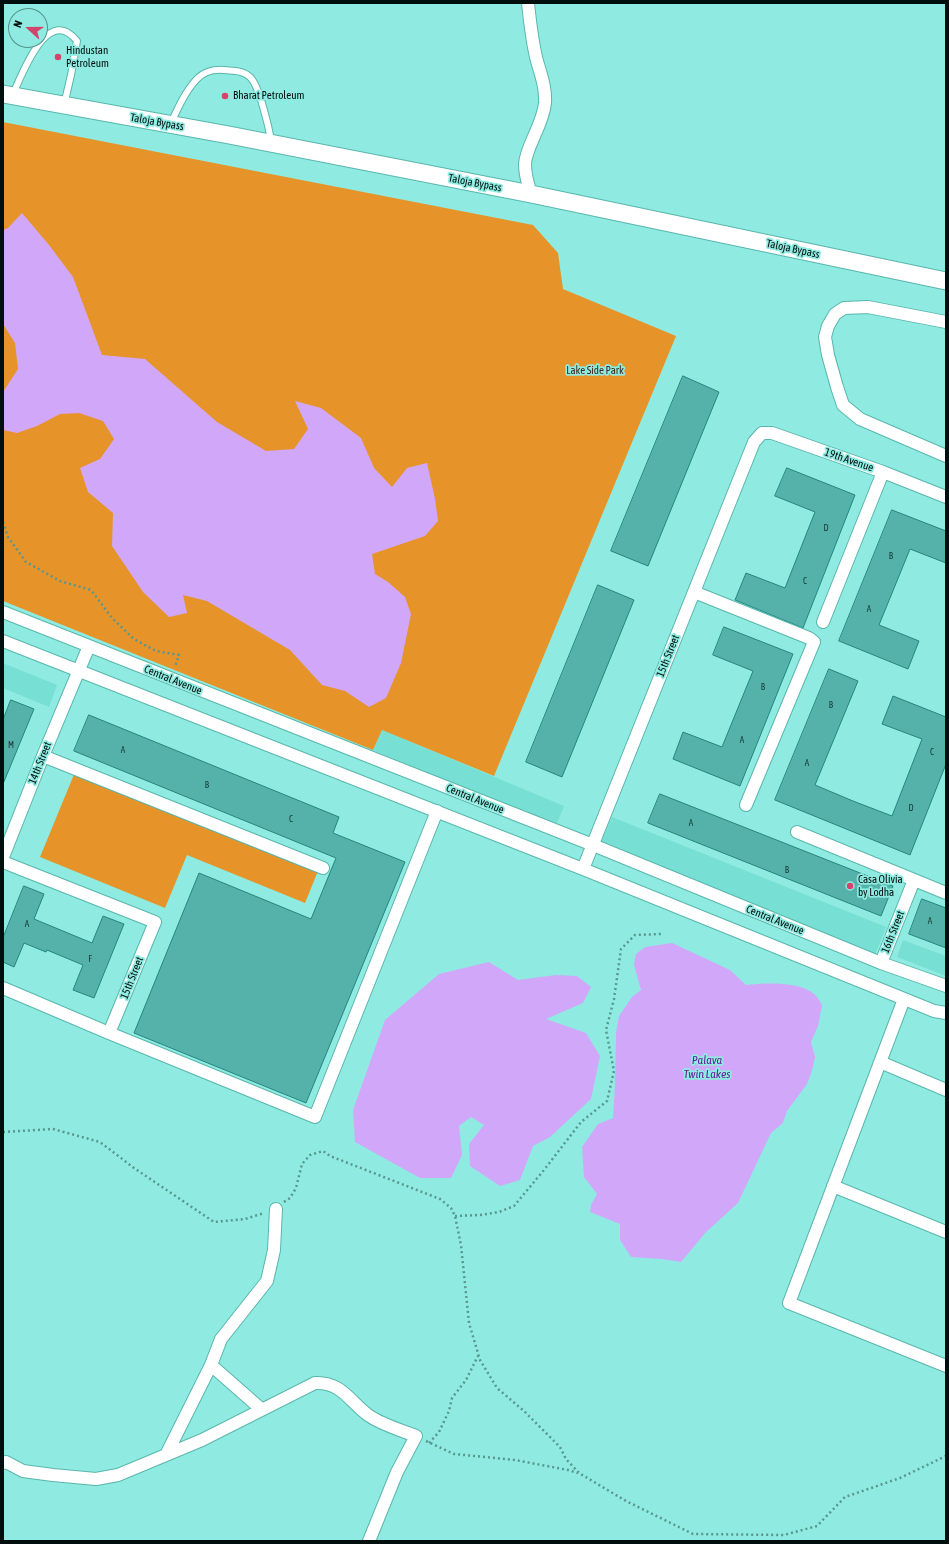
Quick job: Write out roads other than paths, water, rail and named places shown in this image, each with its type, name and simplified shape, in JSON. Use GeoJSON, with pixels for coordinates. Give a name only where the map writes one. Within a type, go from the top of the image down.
{"type":"FeatureCollection","features":[{"type":"Feature","properties":{"kind":"main road","name":"Taloja Bypass"},"geometry":{"type":"LineString","coordinates":[[8,94],[271,143],[531,194],[946,281]]}},
{"type":"Feature","properties":{"kind":"street"},"geometry":{"type":"LineString","coordinates":[[528,3],[536,60],[545,86],[545,103],[541,123],[525,163],[526,179],[531,194]]}},
{"type":"Feature","properties":{"kind":"street"},"geometry":{"type":"LineString","coordinates":[[946,322],[868,307],[844,308],[835,314],[828,326],[825,337],[836,387],[843,405],[860,420],[946,456]]}},
{"type":"Feature","properties":{"kind":"street","name":"19th Avenue"},"geometry":{"type":"LineString","coordinates":[[754,442],[762,433],[772,433],[883,472],[946,497]]}},
{"type":"Feature","properties":{"kind":"street","name":"15th Street"},"geometry":{"type":"LineString","coordinates":[[583,869],[754,442]]}},
{"type":"Feature","properties":{"kind":"street"},"geometry":{"type":"LineString","coordinates":[[823,622],[883,472]]}},
{"type":"Feature","properties":{"kind":"street"},"geometry":{"type":"LineString","coordinates":[[694,592],[809,638],[814,642],[746,805]]}},
{"type":"Feature","properties":{"kind":"street","name":"Central Avenue"},"geometry":{"type":"LineString","coordinates":[[3,612],[593,845],[881,963],[946,986]]}},
{"type":"Feature","properties":{"kind":"street"},"geometry":{"type":"LineString","coordinates":[[3,641],[583,869],[934,1011],[946,1013]]}},
{"type":"Feature","properties":{"kind":"street","name":"14th Street"},"geometry":{"type":"LineString","coordinates":[[3,857],[89,646]]}},
{"type":"Feature","properties":{"kind":"street"},"geometry":{"type":"LineString","coordinates":[[43,756],[323,868]]}},
{"type":"Feature","properties":{"kind":"street"},"geometry":{"type":"LineString","coordinates":[[3,988],[315,1117],[437,811]]}},
{"type":"Feature","properties":{"kind":"street"},"geometry":{"type":"LineString","coordinates":[[797,832],[946,893]]}},
{"type":"Feature","properties":{"kind":"street","name":"15th Street"},"geometry":{"type":"LineString","coordinates":[[3,862],[154,922],[109,1033]]}},
{"type":"Feature","properties":{"kind":"street","name":"16th Street"},"geometry":{"type":"LineString","coordinates":[[881,963],[914,880]]}},
{"type":"Feature","properties":{"kind":"street"},"geometry":{"type":"LineString","coordinates":[[904,999],[789,1303],[946,1366]]}},
{"type":"Feature","properties":{"kind":"street"},"geometry":{"type":"LineString","coordinates":[[880,1062],[946,1090]]}},
{"type":"Feature","properties":{"kind":"street"},"geometry":{"type":"LineString","coordinates":[[833,1186],[946,1232]]}},
{"type":"Feature","properties":{"kind":"street"},"geometry":{"type":"LineString","coordinates":[[166,1455],[211,1364],[221,1339],[267,1281],[274,1250],[276,1209]]}},
{"type":"Feature","properties":{"kind":"street"},"geometry":{"type":"LineString","coordinates":[[211,1364],[262,1409]]}},
{"type":"Feature","properties":{"kind":"street"},"geometry":{"type":"LineString","coordinates":[[3,1462],[6,1462],[23,1471],[96,1479],[118,1475],[202,1440],[315,1383],[326,1383],[335,1386],[369,1415],[385,1424],[416,1436],[397,1472],[369,1541]]}},
{"type":"Feature","properties":{"kind":"lane"},"geometry":{"type":"LineString","coordinates":[[8,94],[45,36],[52,31],[65,30],[71,33],[77,41],[64,105]]}},
{"type":"Feature","properties":{"kind":"lane"},"geometry":{"type":"LineString","coordinates":[[170,124],[196,79],[205,73],[216,69],[242,71],[252,77],[257,89],[269,125],[271,143]]}},
{"type":"Feature","properties":{"kind":"water"},"geometry":{"type":"Polygon","coordinates":[[[22,213],[73,277],[102,355],[145,359],[217,422],[266,451],[294,449],[308,429],[295,401],[321,408],[361,438],[374,468],[392,487],[407,468],[427,463],[438,521],[425,536],[372,554],[375,574],[388,582],[405,597],[411,614],[401,663],[386,698],[369,707],[345,691],[322,685],[290,650],[207,601],[183,595],[187,613],[169,617],[143,592],[112,546],[113,513],[88,492],[80,468],[100,459],[114,439],[103,421],[79,413],[60,414],[37,426],[17,433],[3,430],[3,392],[18,369],[15,343],[3,324],[3,230],[8,228],[22,213]]]}},
{"type":"Feature","properties":{"kind":"water","name":"Palava Twin Lakes"},"geometry":{"type":"Polygon","coordinates":[[[672,943],[730,970],[746,985],[782,984],[801,987],[809,990],[816,996],[822,1005],[818,1026],[811,1042],[815,1057],[807,1084],[787,1111],[783,1123],[771,1133],[738,1203],[706,1232],[681,1262],[631,1257],[620,1240],[620,1224],[590,1212],[591,1205],[597,1194],[584,1177],[582,1147],[598,1124],[613,1118],[616,1033],[619,1016],[632,997],[641,990],[634,965],[636,954],[645,947],[672,943]]]}},
{"type":"Feature","properties":{"kind":"water"},"geometry":{"type":"Polygon","coordinates":[[[489,962],[518,980],[556,975],[577,976],[591,987],[583,1003],[546,1019],[586,1033],[600,1056],[591,1099],[550,1137],[533,1146],[520,1180],[500,1186],[470,1166],[469,1144],[484,1125],[471,1117],[459,1126],[462,1155],[451,1178],[420,1178],[355,1142],[353,1110],[385,1020],[439,974],[489,962]]]}},
{"type":"Feature","properties":{"kind":"place","name":"Hindustan Petroleum"},"geometry":{"type":"Point","coordinates":[58,57]}},
{"type":"Feature","properties":{"kind":"place","name":"Bharat Petroleum"},"geometry":{"type":"Point","coordinates":[225,96]}},
{"type":"Feature","properties":{"kind":"place","name":"Casa Olivia by Lodha"},"geometry":{"type":"Point","coordinates":[850,886]}},
{"type":"Feature","properties":{"kind":"park label","name":"Lake Side Park"},"geometry":{"type":"Point","coordinates":[595,371]}}]}
